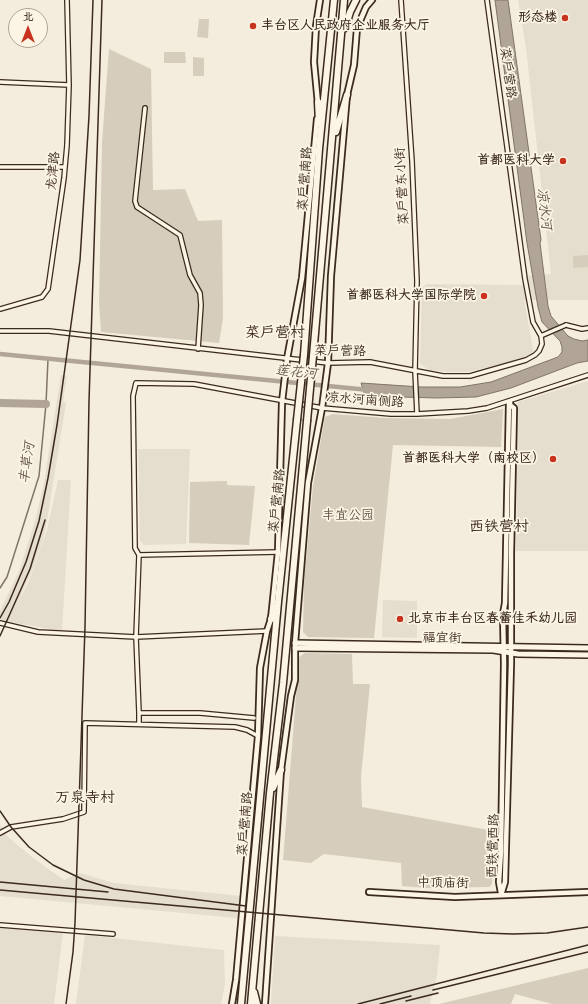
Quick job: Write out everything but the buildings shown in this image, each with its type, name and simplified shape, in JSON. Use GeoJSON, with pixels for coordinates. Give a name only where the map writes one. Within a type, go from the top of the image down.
{"type":"FeatureCollection","features":[{"type":"Feature","properties":{"kind":"highway","name":"菜户营南路"},"geometry":{"type":"LineString","coordinates":[[240,1004],[278,602],[304,355],[319,149],[334,0]]}},
{"type":"Feature","properties":{"kind":"highway"},"geometry":{"type":"LineString","coordinates":[[340,45],[344,0]]}},
{"type":"Feature","properties":{"kind":"highway"},"geometry":{"type":"LineString","coordinates":[[340,45],[346,20],[356,0]]}},
{"type":"Feature","properties":{"kind":"highway","name":"菜户营南路"},"geometry":{"type":"LineString","coordinates":[[251,1004],[270,793],[283,683],[340,45]]}},
{"type":"Feature","properties":{"kind":"highway"},"geometry":{"type":"LineString","coordinates":[[332,143],[347,95]]}},
{"type":"Feature","properties":{"kind":"highway"},"geometry":{"type":"LineString","coordinates":[[318,102],[319,149]]}},
{"type":"Feature","properties":{"kind":"highway"},"geometry":{"type":"LineString","coordinates":[[270,619],[278,602]]}},
{"type":"Feature","properties":{"kind":"highway"},"geometry":{"type":"LineString","coordinates":[[270,793],[281,770]]}},
{"type":"Feature","properties":{"kind":"highway"},"geometry":{"type":"LineString","coordinates":[[253,986],[257,1004]]}},
{"type":"Feature","properties":{"kind":"main road","name":"福宜街"},"geometry":{"type":"LineString","coordinates":[[295,645],[493,650],[588,648]]}},
{"type":"Feature","properties":{"kind":"main road","name":"福宜街"},"geometry":{"type":"LineString","coordinates":[[510,649],[518,654],[588,655]]}},
{"type":"Feature","properties":{"kind":"street","name":"龙津路"},"geometry":{"type":"LineString","coordinates":[[0,309],[42,297],[48,289],[65,167],[69,85],[67,0]]}},
{"type":"Feature","properties":{"kind":"street","name":"菜户营南路"},"geometry":{"type":"LineString","coordinates":[[232,1004],[236,980],[258,736],[260,668],[270,619],[278,552],[282,402],[287,359],[302,278],[318,102],[314,62],[320,0]]}},
{"type":"Feature","properties":{"kind":"street"},"geometry":{"type":"LineString","coordinates":[[265,1004],[281,770],[290,698],[295,680],[295,645],[308,483],[322,408],[328,364],[331,276],[347,95],[354,64],[357,28],[366,7],[372,0]]}},
{"type":"Feature","properties":{"kind":"street","name":"菜户营东小街"},"geometry":{"type":"LineString","coordinates":[[401,0],[412,161],[417,281],[415,371],[417,414]]}},
{"type":"Feature","properties":{"kind":"street","name":"菜户营路"},"geometry":{"type":"LineString","coordinates":[[0,331],[49,331],[328,364],[370,362],[443,376],[470,376],[526,360],[535,355],[539,351],[542,344],[542,336],[535,327],[532,318],[525,278],[487,0]]}},
{"type":"Feature","properties":{"kind":"street"},"geometry":{"type":"LineString","coordinates":[[0,82],[69,85]]}},
{"type":"Feature","properties":{"kind":"street"},"geometry":{"type":"LineString","coordinates":[[146,108],[135,201],[137,207],[180,235],[190,275],[200,292],[201,305],[198,349]]}},
{"type":"Feature","properties":{"kind":"street"},"geometry":{"type":"LineString","coordinates":[[0,167],[65,167]]}},
{"type":"Feature","properties":{"kind":"street"},"geometry":{"type":"LineString","coordinates":[[542,336],[566,325],[588,328]]}},
{"type":"Feature","properties":{"kind":"street","name":"凉水河南侧路"},"geometry":{"type":"LineString","coordinates":[[139,555],[135,548],[133,396],[136,383],[194,384],[282,402],[322,408],[391,414],[417,414],[468,412],[510,403],[588,375]]}},
{"type":"Feature","properties":{"kind":"street","name":"西铁营西路"},"geometry":{"type":"LineString","coordinates":[[502,895],[499,882],[499,862],[501,851],[504,649],[503,614],[505,603],[510,403]]}},
{"type":"Feature","properties":{"kind":"street","name":"西铁营西路"},"geometry":{"type":"LineString","coordinates":[[502,895],[505,882],[514,408],[510,403]]}},
{"type":"Feature","properties":{"kind":"street"},"geometry":{"type":"LineString","coordinates":[[139,724],[136,637],[139,555],[278,552]]}},
{"type":"Feature","properties":{"kind":"street"},"geometry":{"type":"LineString","coordinates":[[0,623],[38,632],[136,637],[267,631]]}},
{"type":"Feature","properties":{"kind":"street"},"geometry":{"type":"LineString","coordinates":[[138,713],[200,714],[254,718]]}},
{"type":"Feature","properties":{"kind":"street"},"geometry":{"type":"LineString","coordinates":[[0,833],[11,827],[63,819],[84,812],[85,723],[234,727],[247,730],[258,736]]}},
{"type":"Feature","properties":{"kind":"street","name":"中顶庙街"},"geometry":{"type":"LineString","coordinates":[[369,892],[455,897],[588,892]]}},
{"type":"Feature","properties":{"kind":"street"},"geometry":{"type":"LineString","coordinates":[[0,925],[113,934]]}},
{"type":"Feature","properties":{"kind":"shaded area"},"geometry":{"type":"Polygon","coordinates":[[[495,0],[508,0],[541,240],[540,243],[548,306],[551,316],[568,336],[582,341],[588,340],[588,361],[577,363],[511,388],[476,397],[437,398],[365,396],[361,383],[421,387],[460,387],[491,382],[558,357],[562,352],[560,341],[542,322],[538,307],[527,243],[495,0]]]}},
{"type":"Feature","properties":{"kind":"shaded area","name":"首都医科大学"},"geometry":{"type":"Polygon","coordinates":[[[518,0],[588,0],[588,300],[524,300],[534,354],[514,362],[467,372],[429,370],[420,364],[422,287],[427,284],[527,285],[527,276],[551,274],[526,48],[518,0]]]}},
{"type":"Feature","properties":{"kind":"shaded area"},"geometry":{"type":"Polygon","coordinates":[[[61,375],[67,376],[63,402],[66,403],[47,521],[43,539],[34,565],[16,607],[28,583],[47,530],[58,480],[71,480],[62,631],[8,623],[0,619],[0,611],[20,569],[36,517],[44,483],[61,375]]]}},
{"type":"Feature","properties":{"kind":"shaded area","name":"首都医科大学（南校区）"},"geometry":{"type":"Polygon","coordinates":[[[588,381],[588,551],[516,551],[518,402],[588,381]]]}},
{"type":"Feature","properties":{"kind":"shaded area"},"geometry":{"type":"Polygon","coordinates":[[[138,449],[190,449],[186,544],[144,545],[140,541],[138,449]]]}},
{"type":"Feature","properties":{"kind":"shaded area","name":"北京市丰台区春蕾佳禾幼儿园"},"geometry":{"type":"Polygon","coordinates":[[[383,600],[417,601],[417,638],[382,637],[383,600]]]}},
{"type":"Feature","properties":{"kind":"shaded area"},"geometry":{"type":"Polygon","coordinates":[[[0,825],[7,836],[33,858],[64,880],[80,873],[114,883],[240,896],[238,917],[0,896],[0,825]]]}},
{"type":"Feature","properties":{"kind":"shaded area"},"geometry":{"type":"Polygon","coordinates":[[[0,928],[63,933],[54,1004],[0,1004],[0,928]]]}},
{"type":"Feature","properties":{"kind":"shaded area"},"geometry":{"type":"Polygon","coordinates":[[[85,935],[224,950],[225,984],[221,1004],[76,1004],[85,935]]]}},
{"type":"Feature","properties":{"kind":"shaded area"},"geometry":{"type":"Polygon","coordinates":[[[275,936],[440,945],[437,975],[430,1004],[271,1004],[275,936]]]}},
{"type":"Feature","properties":{"kind":"green space"},"geometry":{"type":"Polygon","coordinates":[[[199,19],[209,19],[208,38],[197,37],[199,19]]]}},
{"type":"Feature","properties":{"kind":"green space"},"geometry":{"type":"Polygon","coordinates":[[[109,49],[151,69],[153,190],[185,189],[198,221],[222,220],[223,318],[219,343],[101,332],[99,303],[102,142],[109,49]]]}},
{"type":"Feature","properties":{"kind":"green space"},"geometry":{"type":"Polygon","coordinates":[[[164,52],[185,52],[186,63],[164,63],[164,52]]]}},
{"type":"Feature","properties":{"kind":"green space"},"geometry":{"type":"Polygon","coordinates":[[[193,57],[204,58],[204,76],[193,76],[193,57]]]}},
{"type":"Feature","properties":{"kind":"green space"},"geometry":{"type":"Polygon","coordinates":[[[588,255],[588,267],[573,268],[573,256],[588,255]]]}},
{"type":"Feature","properties":{"kind":"green space","name":"丰宜公园"},"geometry":{"type":"Polygon","coordinates":[[[503,409],[501,447],[393,445],[374,638],[308,637],[303,632],[304,583],[313,486],[325,417],[333,414],[385,418],[450,419],[503,409]]]}},
{"type":"Feature","properties":{"kind":"green space"},"geometry":{"type":"Polygon","coordinates":[[[227,481],[227,485],[255,486],[249,545],[189,543],[190,482],[227,481]]]}},
{"type":"Feature","properties":{"kind":"green space"},"geometry":{"type":"Polygon","coordinates":[[[305,653],[352,654],[353,684],[370,684],[361,777],[362,807],[494,831],[492,884],[489,887],[426,888],[402,886],[401,863],[324,854],[311,863],[283,860],[299,657],[305,653]]]}},
{"type":"Feature","properties":{"kind":"green space"},"geometry":{"type":"Polygon","coordinates":[[[588,968],[588,1004],[552,1004],[515,994],[511,1004],[439,1004],[588,968]]]}},
{"type":"Feature","properties":{"kind":"waterway","name":"莲花河"},"geometry":{"type":"LineString","coordinates":[[0,354],[369,390]]}},
{"type":"Feature","properties":{"kind":"waterway","name":"丰草河"},"geometry":{"type":"LineString","coordinates":[[0,588],[7,577],[39,476],[46,404],[48,359]]}},
{"type":"Feature","properties":{"kind":"waterway"},"geometry":{"type":"LineString","coordinates":[[0,403],[46,404]]}},
{"type":"Feature","properties":{"kind":"railway"},"geometry":{"type":"LineString","coordinates":[[0,618],[9,602],[26,562],[39,521],[57,425],[80,260],[89,116],[93,0]]}},
{"type":"Feature","properties":{"kind":"railway"},"geometry":{"type":"LineString","coordinates":[[66,1004],[73,952],[75,923],[85,627],[89,401],[102,0]]}},
{"type":"Feature","properties":{"kind":"railway"},"geometry":{"type":"LineString","coordinates":[[0,636],[30,569],[45,520]]}},
{"type":"Feature","properties":{"kind":"railway"},"geometry":{"type":"LineString","coordinates":[[0,811],[11,827],[29,847],[53,865],[84,880],[114,889],[246,906]]}},
{"type":"Feature","properties":{"kind":"railway"},"geometry":{"type":"LineString","coordinates":[[0,882],[108,892]]}},
{"type":"Feature","properties":{"kind":"railway"},"geometry":{"type":"LineString","coordinates":[[0,890],[484,933],[547,933],[588,927]]}},
{"type":"Feature","properties":{"kind":"railway"},"geometry":{"type":"LineString","coordinates":[[358,1004],[588,945]]}},
{"type":"Feature","properties":{"kind":"railway"},"geometry":{"type":"LineString","coordinates":[[433,990],[588,952]]}},
{"type":"Feature","properties":{"kind":"railway"},"geometry":{"type":"LineString","coordinates":[[406,1001],[438,993]]}},
{"type":"Feature","properties":{"kind":"railway"},"geometry":{"type":"LineString","coordinates":[[380,1004],[411,996]]}},
{"type":"Feature","properties":{"kind":"place","name":"形态楼"},"geometry":{"type":"Point","coordinates":[565,18]}},
{"type":"Feature","properties":{"kind":"place","name":"丰台区人民政府企业服务大厅"},"geometry":{"type":"Point","coordinates":[253,26]}},
{"type":"Feature","properties":{"kind":"place","name":"首都医科大学"},"geometry":{"type":"Point","coordinates":[563,161]}},
{"type":"Feature","properties":{"kind":"place","name":"首都医科大学国际学院"},"geometry":{"type":"Point","coordinates":[484,296]}},
{"type":"Feature","properties":{"kind":"place","name":"首都医科大学（南校区）"},"geometry":{"type":"Point","coordinates":[553,459]}},
{"type":"Feature","properties":{"kind":"place","name":"北京市丰台区春蕾佳禾幼儿园"},"geometry":{"type":"Point","coordinates":[400,619]}},
{"type":"Feature","properties":{"kind":"district","name":"菜户营村"},"geometry":{"type":"Point","coordinates":[275,334]}},
{"type":"Feature","properties":{"kind":"district","name":"西铁营村"},"geometry":{"type":"Point","coordinates":[499,528]}},
{"type":"Feature","properties":{"kind":"district","name":"万泉寺村"},"geometry":{"type":"Point","coordinates":[85,799]}},
{"type":"Feature","properties":{"kind":"water label","name":"凉水河"},"geometry":{"type":"Point","coordinates":[543,209]}}]}
